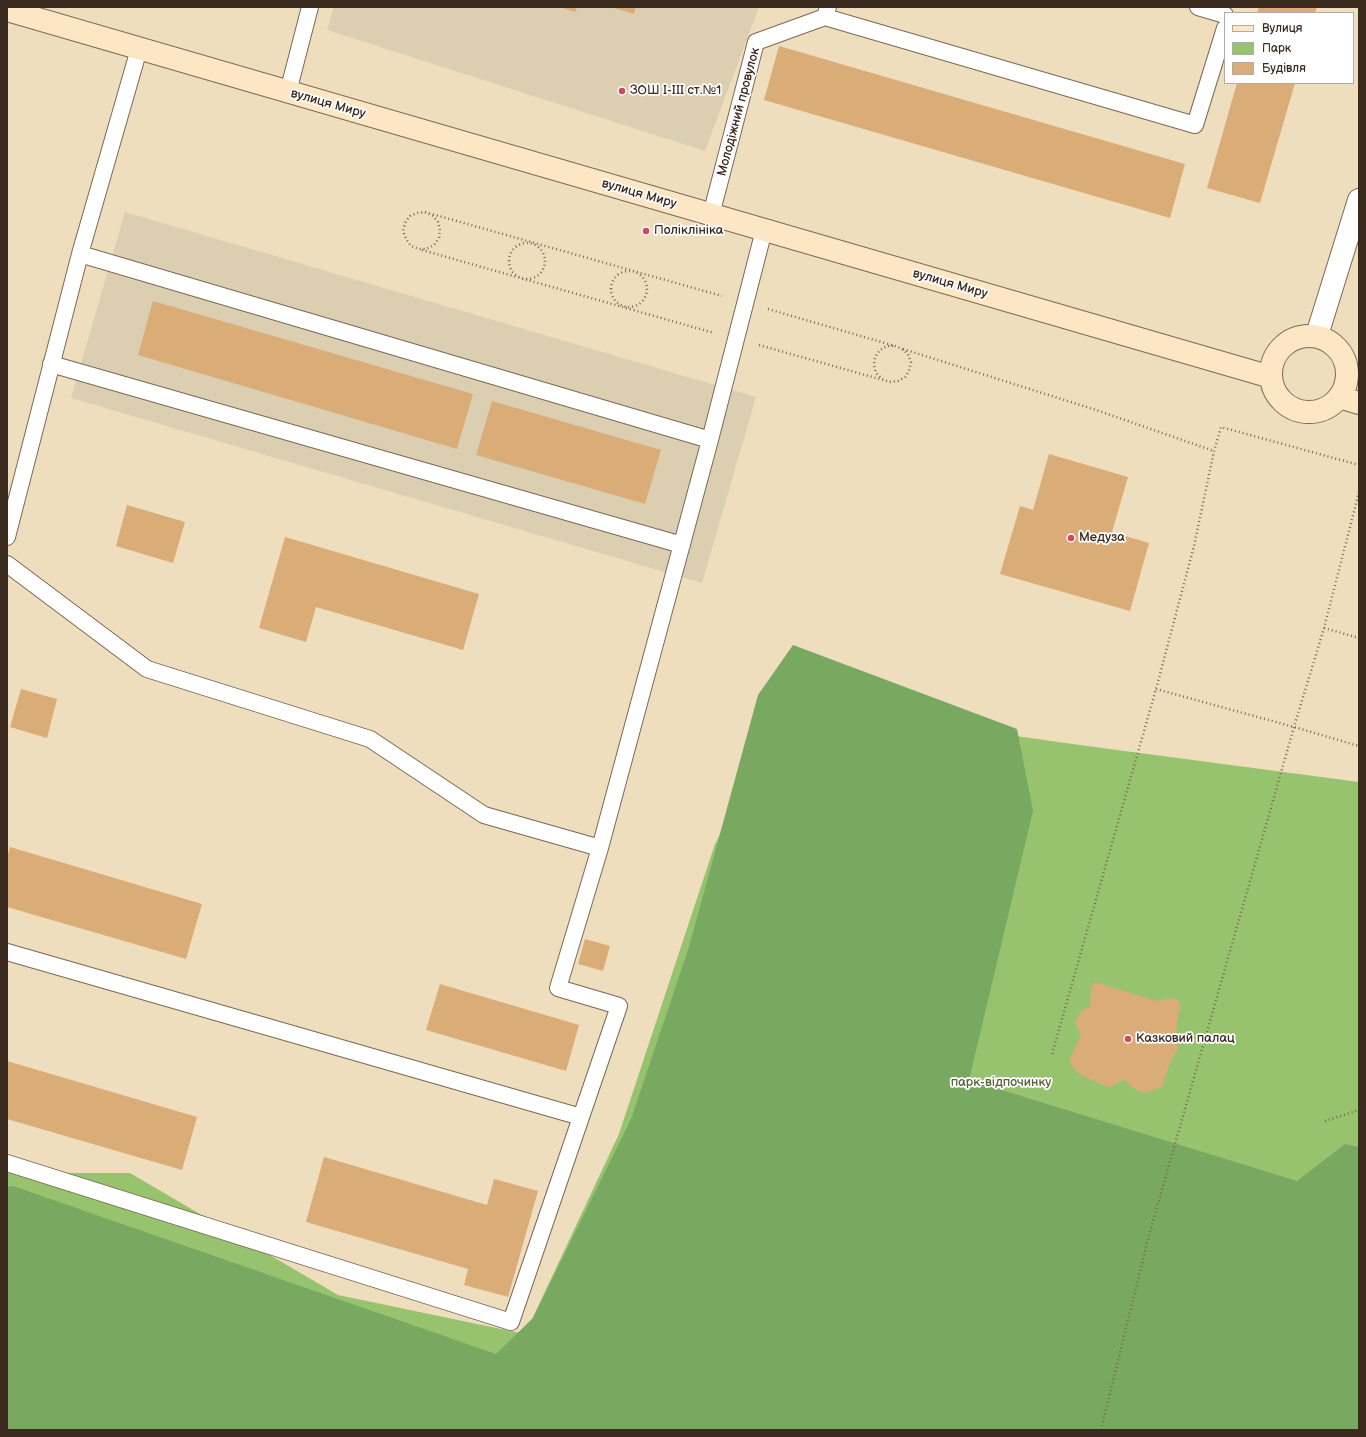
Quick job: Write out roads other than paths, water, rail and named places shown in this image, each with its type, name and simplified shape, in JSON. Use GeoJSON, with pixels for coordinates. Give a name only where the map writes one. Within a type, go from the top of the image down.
{"type":"FeatureCollection","features":[{"type":"Feature","properties":{"kind":"main road","name":"вулиця Миру"},"geometry":{"type":"LineString","coordinates":[[7,10],[1271,376]]}},
{"type":"Feature","properties":{"kind":"main road"},"geometry":{"type":"LineString","coordinates":[[1317,336],[1333,344],[1341,353],[1346,364],[1347,375],[1345,387],[1349,400],[1318,411],[1305,412],[1292,408],[1282,400],[1274,389],[1271,376],[1272,364],[1278,352],[1287,343],[1299,337],[1317,336]]}},
{"type":"Feature","properties":{"kind":"street"},"geometry":{"type":"LineString","coordinates":[[1317,336],[1359,200]]}},
{"type":"Feature","properties":{"kind":"lane"},"geometry":{"type":"LineString","coordinates":[[288,92],[310,7]]}},
{"type":"Feature","properties":{"kind":"lane"},"geometry":{"type":"LineString","coordinates":[[1198,7],[1224,15]]}},
{"type":"Feature","properties":{"kind":"lane"},"geometry":{"type":"LineString","coordinates":[[826,12],[1195,125],[1224,31]]}},
{"type":"Feature","properties":{"kind":"lane","name":"Молодіжний провулок"},"geometry":{"type":"LineString","coordinates":[[711,215],[756,42],[826,12]]}},
{"type":"Feature","properties":{"kind":"lane"},"geometry":{"type":"LineString","coordinates":[[7,537],[80,254],[139,49]]}},
{"type":"Feature","properties":{"kind":"lane"},"geometry":{"type":"LineString","coordinates":[[7,1162],[511,1322],[619,1006],[558,988],[600,848],[710,440],[764,230]]}},
{"type":"Feature","properties":{"kind":"lane"},"geometry":{"type":"LineString","coordinates":[[80,254],[710,440]]}},
{"type":"Feature","properties":{"kind":"lane"},"geometry":{"type":"LineString","coordinates":[[51,364],[682,545]]}},
{"type":"Feature","properties":{"kind":"lane"},"geometry":{"type":"LineString","coordinates":[[7,564],[146,669],[370,739],[484,814],[600,848]]}},
{"type":"Feature","properties":{"kind":"lane"},"geometry":{"type":"LineString","coordinates":[[7,952],[581,1118]]}},
{"type":"Feature","properties":{"kind":"place","name":"ЗОШ I-III ст.№1"},"geometry":{"type":"Point","coordinates":[622,91]}},
{"type":"Feature","properties":{"kind":"place","name":"Поліклініка"},"geometry":{"type":"Point","coordinates":[646,231]}},
{"type":"Feature","properties":{"kind":"place","name":"Медуза"},"geometry":{"type":"Point","coordinates":[1071,538]}},
{"type":"Feature","properties":{"kind":"place","name":"Казковий палац"},"geometry":{"type":"Point","coordinates":[1128,1039]}},
{"type":"Feature","properties":{"kind":"park label","name":"парк-відпочинку"},"geometry":{"type":"Point","coordinates":[1001,1083]}}]}
